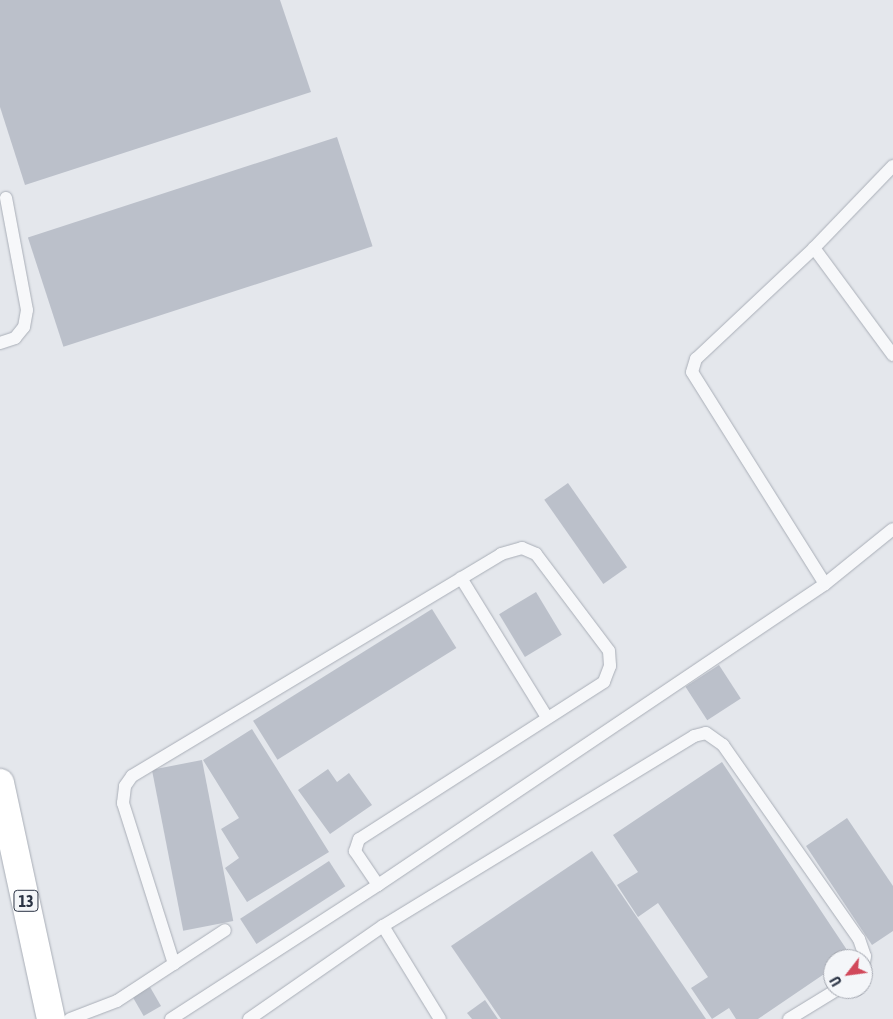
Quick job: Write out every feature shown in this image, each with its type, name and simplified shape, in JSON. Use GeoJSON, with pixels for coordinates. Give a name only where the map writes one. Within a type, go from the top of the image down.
{"type":"FeatureCollection","features":[{"type":"Feature","properties":{"kind":"highway","name":"13"},"geometry":{"type":"LineString","coordinates":[[0,783],[51,1019]]}},
{"type":"Feature","properties":{"kind":"lane"},"geometry":{"type":"LineString","coordinates":[[825,584],[692,372],[696,359],[814,248],[893,166]]}},
{"type":"Feature","properties":{"kind":"lane"},"geometry":{"type":"LineString","coordinates":[[0,343],[15,338],[24,327],[27,310],[6,198]]}},
{"type":"Feature","properties":{"kind":"lane"},"geometry":{"type":"LineString","coordinates":[[814,248],[888,337],[893,355]]}},
{"type":"Feature","properties":{"kind":"lane"},"geometry":{"type":"LineString","coordinates":[[170,1019],[378,885],[825,584],[893,529]]}},
{"type":"Feature","properties":{"kind":"lane"},"geometry":{"type":"LineString","coordinates":[[174,964],[123,804],[125,786],[132,776],[501,554],[522,548],[536,554],[609,651],[610,666],[604,682],[359,838],[355,851],[378,885]]}},
{"type":"Feature","properties":{"kind":"lane"},"geometry":{"type":"LineString","coordinates":[[461,578],[547,717]]}},
{"type":"Feature","properties":{"kind":"lane"},"geometry":{"type":"LineString","coordinates":[[249,1019],[383,926],[694,736],[706,733],[723,745],[859,939],[863,949]]}},
{"type":"Feature","properties":{"kind":"lane"},"geometry":{"type":"LineString","coordinates":[[383,926],[440,1019]]}},
{"type":"Feature","properties":{"kind":"lane"},"geometry":{"type":"LineString","coordinates":[[70,1019],[117,1001],[225,930]]}},
{"type":"Feature","properties":{"kind":"lane"},"geometry":{"type":"LineString","coordinates":[[790,1019],[823,998]]}},
{"type":"Feature","properties":{"kind":"building"},"geometry":{"type":"Polygon","coordinates":[[[0,0],[280,0],[311,92],[25,185],[0,107],[0,0]]]}},
{"type":"Feature","properties":{"kind":"building"},"geometry":{"type":"Polygon","coordinates":[[[337,137],[373,246],[63,347],[28,237],[337,137]]]}},
{"type":"Feature","properties":{"kind":"building"},"geometry":{"type":"Polygon","coordinates":[[[568,483],[627,567],[603,584],[544,500],[568,483]]]}},
{"type":"Feature","properties":{"kind":"building"},"geometry":{"type":"Polygon","coordinates":[[[536,592],[562,635],[525,657],[499,614],[536,592]]]}},
{"type":"Feature","properties":{"kind":"building"},"geometry":{"type":"Polygon","coordinates":[[[432,609],[456,648],[277,760],[253,721],[432,609]]]}},
{"type":"Feature","properties":{"kind":"building"},"geometry":{"type":"Polygon","coordinates":[[[719,665],[741,699],[707,720],[685,687],[719,665]]]}},
{"type":"Feature","properties":{"kind":"building"},"geometry":{"type":"Polygon","coordinates":[[[252,729],[329,852],[247,902],[225,868],[239,858],[221,829],[239,818],[203,760],[252,729]]]}},
{"type":"Feature","properties":{"kind":"building"},"geometry":{"type":"Polygon","coordinates":[[[202,760],[233,921],[183,931],[152,770],[202,760]]]}},
{"type":"Feature","properties":{"kind":"building"},"geometry":{"type":"Polygon","coordinates":[[[722,762],[846,949],[823,949],[823,975],[758,1019],[736,1019],[729,1008],[712,1019],[691,988],[708,977],[658,903],[638,917],[617,885],[638,872],[613,835],[722,762]]]}},
{"type":"Feature","properties":{"kind":"building"},"geometry":{"type":"Polygon","coordinates":[[[328,769],[337,782],[349,773],[372,805],[330,834],[298,790],[328,769]]]}},
{"type":"Feature","properties":{"kind":"building"},"geometry":{"type":"Polygon","coordinates":[[[847,818],[893,886],[893,931],[872,945],[806,846],[847,818]]]}},
{"type":"Feature","properties":{"kind":"building"},"geometry":{"type":"Polygon","coordinates":[[[592,851],[706,1019],[501,1019],[451,946],[592,851]]]}},
{"type":"Feature","properties":{"kind":"building"},"geometry":{"type":"Polygon","coordinates":[[[329,861],[345,886],[256,944],[240,919],[329,861]]]}},
{"type":"Feature","properties":{"kind":"building"},"geometry":{"type":"Polygon","coordinates":[[[150,987],[161,1006],[144,1016],[133,997],[150,987]]]}},
{"type":"Feature","properties":{"kind":"building"},"geometry":{"type":"Polygon","coordinates":[[[485,1000],[498,1019],[472,1019],[467,1013],[485,1000]]]}}]}
